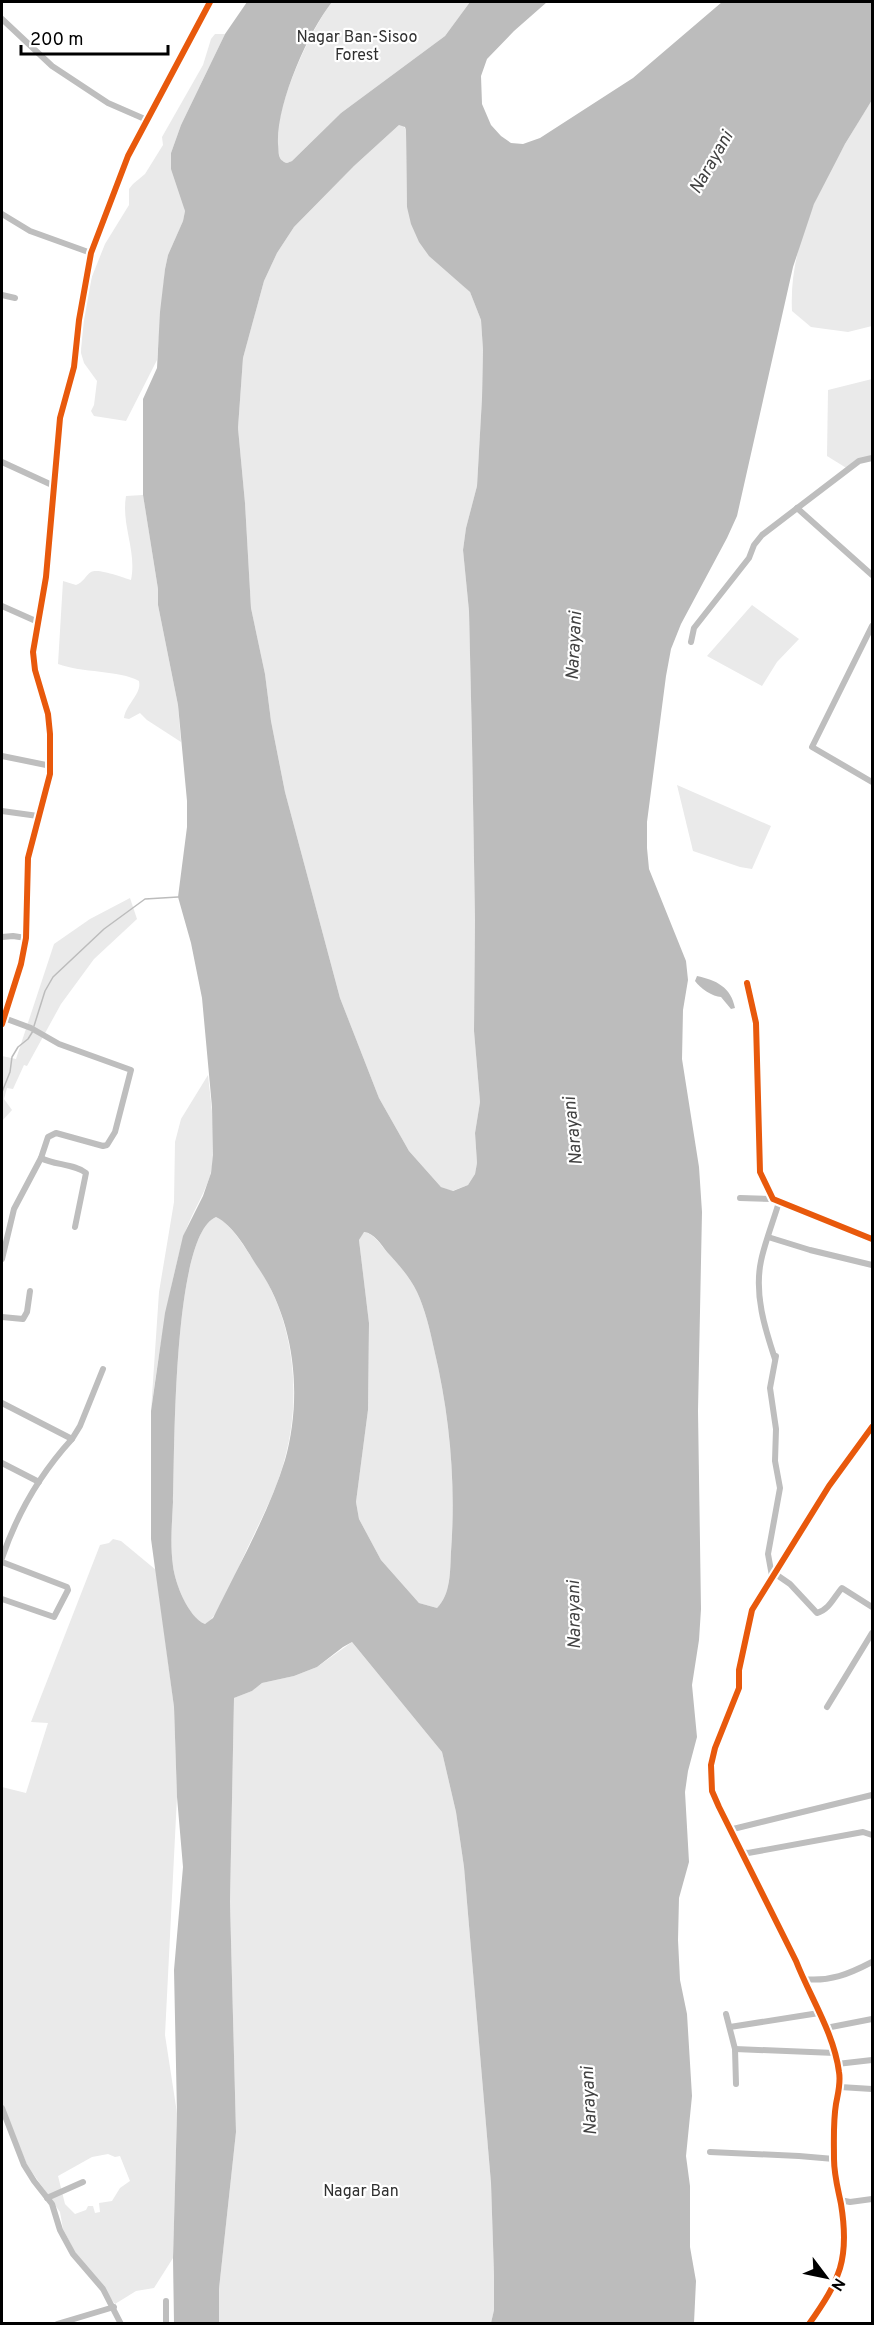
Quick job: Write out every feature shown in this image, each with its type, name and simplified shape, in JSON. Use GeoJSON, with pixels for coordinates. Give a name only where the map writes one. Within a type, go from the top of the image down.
{"type":"FeatureCollection","features":[{"type":"Feature","properties":{"kind":"street"},"geometry":{"type":"LineString","coordinates":[[2,1259],[14,1209],[41,1158],[48,1137],[56,1133],[103,1146],[107,1145],[115,1132],[131,1070],[59,1044],[31,1028],[3,1021],[21,964],[26,938],[28,858],[51,766],[48,714],[33,661],[46,577],[52,484],[60,418],[74,367],[79,320],[91,253],[128,156],[210,2]]}},
{"type":"Feature","properties":{"kind":"street"},"geometry":{"type":"LineString","coordinates":[[2,19],[52,66],[108,103],[147,120]]}},
{"type":"Feature","properties":{"kind":"street"},"geometry":{"type":"LineString","coordinates":[[2,214],[30,231],[91,253]]}},
{"type":"Feature","properties":{"kind":"street"},"geometry":{"type":"LineString","coordinates":[[2,295],[15,298]]}},
{"type":"Feature","properties":{"kind":"street"},"geometry":{"type":"LineString","coordinates":[[691,642],[694,628],[749,558],[754,545],[762,535],[859,461],[873,458]]}},
{"type":"Feature","properties":{"kind":"street"},"geometry":{"type":"LineString","coordinates":[[2,462],[52,484]]}},
{"type":"Feature","properties":{"kind":"street"},"geometry":{"type":"LineString","coordinates":[[797,508],[873,575]]}},
{"type":"Feature","properties":{"kind":"street"},"geometry":{"type":"LineString","coordinates":[[2,606],[38,622]]}},
{"type":"Feature","properties":{"kind":"street"},"geometry":{"type":"LineString","coordinates":[[873,626],[812,747],[873,782]]}},
{"type":"Feature","properties":{"kind":"street"},"geometry":{"type":"LineString","coordinates":[[2,756],[51,766]]}},
{"type":"Feature","properties":{"kind":"street"},"geometry":{"type":"LineString","coordinates":[[2,812],[38,816]]}},
{"type":"Feature","properties":{"kind":"street"},"geometry":{"type":"LineString","coordinates":[[2,937],[26,938]]}},
{"type":"Feature","properties":{"kind":"street"},"geometry":{"type":"LineString","coordinates":[[747,983],[756,1023],[760,1172],[776,1201],[760,1262],[759,1279],[762,1320],[776,1358],[770,1388],[776,1429],[775,1461],[780,1488],[768,1554],[773,1575],[790,1584],[817,1613],[824,1611],[842,1588],[873,1607]]}},
{"type":"Feature","properties":{"kind":"street"},"geometry":{"type":"LineString","coordinates":[[41,1158],[51,1163],[80,1169],[86,1173],[75,1227]]}},
{"type":"Feature","properties":{"kind":"street"},"geometry":{"type":"LineString","coordinates":[[740,1198],[776,1201],[873,1239]]}},
{"type":"Feature","properties":{"kind":"street"},"geometry":{"type":"LineString","coordinates":[[768,1237],[873,1265]]}},
{"type":"Feature","properties":{"kind":"street"},"geometry":{"type":"LineString","coordinates":[[2,1317],[23,1319],[27,1312],[30,1291]]}},
{"type":"Feature","properties":{"kind":"street"},"geometry":{"type":"LineString","coordinates":[[2,1599],[54,1617],[68,1590],[67,1587],[2,1556],[24,1505],[55,1457],[72,1439],[80,1426],[103,1369]]}},
{"type":"Feature","properties":{"kind":"street"},"geometry":{"type":"LineString","coordinates":[[2,1403],[72,1439]]}},
{"type":"Feature","properties":{"kind":"street"},"geometry":{"type":"LineString","coordinates":[[809,2324],[825,2303],[842,2265],[845,2243],[834,2159],[835,2118],[840,2088],[837,2064],[826,2028],[787,1942],[729,1830],[712,1791],[711,1765],[739,1688],[739,1670],[752,1610],[845,1462],[873,1427]]}},
{"type":"Feature","properties":{"kind":"street"},"geometry":{"type":"LineString","coordinates":[[2,1463],[39,1482]]}},
{"type":"Feature","properties":{"kind":"street"},"geometry":{"type":"LineString","coordinates":[[827,1707],[873,1633]]}},
{"type":"Feature","properties":{"kind":"street"},"geometry":{"type":"LineString","coordinates":[[729,1830],[873,1795]]}},
{"type":"Feature","properties":{"kind":"street"},"geometry":{"type":"LineString","coordinates":[[741,1852],[748,1853],[863,1832],[873,1835]]}},
{"type":"Feature","properties":{"kind":"street"},"geometry":{"type":"LineString","coordinates":[[803,1979],[824,1981],[851,1973],[873,1962]]}},
{"type":"Feature","properties":{"kind":"street"},"geometry":{"type":"LineString","coordinates":[[730,2027],[819,2013]]}},
{"type":"Feature","properties":{"kind":"street"},"geometry":{"type":"LineString","coordinates":[[726,2014],[735,2049],[736,2084]]}},
{"type":"Feature","properties":{"kind":"street"},"geometry":{"type":"LineString","coordinates":[[826,2028],[873,2019]]}},
{"type":"Feature","properties":{"kind":"street"},"geometry":{"type":"LineString","coordinates":[[735,2049],[834,2053]]}},
{"type":"Feature","properties":{"kind":"street"},"geometry":{"type":"LineString","coordinates":[[837,2064],[873,2060]]}},
{"type":"Feature","properties":{"kind":"street"},"geometry":{"type":"LineString","coordinates":[[840,2088],[873,2089]]}},
{"type":"Feature","properties":{"kind":"street"},"geometry":{"type":"LineString","coordinates":[[2,2108],[24,2165],[55,2209],[60,2230],[73,2254],[103,2289],[121,2324]]}},
{"type":"Feature","properties":{"kind":"street"},"geometry":{"type":"LineString","coordinates":[[710,2152],[834,2159]]}},
{"type":"Feature","properties":{"kind":"street"},"geometry":{"type":"LineString","coordinates":[[47,2198],[83,2182]]}},
{"type":"Feature","properties":{"kind":"street"},"geometry":{"type":"LineString","coordinates":[[840,2200],[850,2202],[873,2199]]}},
{"type":"Feature","properties":{"kind":"street"},"geometry":{"type":"LineString","coordinates":[[166,2301],[166,2324]]}},
{"type":"Feature","properties":{"kind":"street"},"geometry":{"type":"LineString","coordinates":[[57,2324],[114,2307]]}},
{"type":"Feature","properties":{"kind":"green space","name":"Nagar Ban-Sisoo Forest"},"geometry":{"type":"Polygon","coordinates":[[[332,2],[470,2],[445,36],[341,113],[292,161],[287,163],[282,161],[278,146],[278,127],[283,104],[313,33],[332,2]]]}},
{"type":"Feature","properties":{"kind":"green space"},"geometry":{"type":"Polygon","coordinates":[[[215,34],[225,34],[181,125],[171,153],[185,211],[165,269],[157,360],[126,421],[94,416],[91,411],[97,381],[84,363],[81,353],[82,319],[91,279],[105,244],[129,205],[129,189],[145,174],[163,145],[162,137],[203,65],[211,39],[215,34]]]}},
{"type":"Feature","properties":{"kind":"green space"},"geometry":{"type":"Polygon","coordinates":[[[872,100],[872,326],[848,332],[811,327],[792,311],[797,254],[805,227],[828,174],[872,100]]]}},
{"type":"Feature","properties":{"kind":"green space"},"geometry":{"type":"Polygon","coordinates":[[[399,125],[403,125],[406,130],[407,207],[453,276],[470,292],[481,320],[483,350],[477,486],[463,550],[469,611],[475,920],[474,1031],[480,1102],[475,1133],[477,1163],[475,1174],[468,1185],[452,1191],[441,1187],[409,1151],[379,1098],[340,998],[285,792],[271,721],[265,674],[251,608],[238,428],[243,358],[264,281],[277,253],[294,227],[354,166],[399,125]]]}},
{"type":"Feature","properties":{"kind":"green space"},"geometry":{"type":"Polygon","coordinates":[[[872,379],[872,455],[848,469],[827,456],[828,390],[872,379]]]}},
{"type":"Feature","properties":{"kind":"green space"},"geometry":{"type":"Polygon","coordinates":[[[143,495],[158,589],[158,605],[178,705],[181,742],[140,713],[129,719],[124,718],[136,695],[139,681],[131,677],[58,664],[63,581],[76,585],[95,571],[131,580],[132,559],[125,507],[126,496],[143,495]]]}},
{"type":"Feature","properties":{"kind":"green space"},"geometry":{"type":"Polygon","coordinates":[[[752,605],[799,639],[777,662],[762,686],[707,656],[752,605]]]}},
{"type":"Feature","properties":{"kind":"green space"},"geometry":{"type":"Polygon","coordinates":[[[677,785],[771,826],[752,869],[693,851],[677,785]]]}},
{"type":"Feature","properties":{"kind":"green space"},"geometry":{"type":"Polygon","coordinates":[[[130,898],[137,919],[94,959],[61,1004],[27,1066],[24,1065],[13,1089],[7,1088],[4,1099],[12,1110],[2,1121],[2,1056],[16,1059],[54,944],[90,919],[130,898]]]}},
{"type":"Feature","properties":{"kind":"green space"},"geometry":{"type":"Polygon","coordinates":[[[208,1075],[213,1126],[212,1165],[210,1176],[186,1231],[177,1260],[151,1411],[159,1292],[174,1202],[175,1142],[181,1119],[208,1075]]]}},
{"type":"Feature","properties":{"kind":"green space"},"geometry":{"type":"Polygon","coordinates":[[[216,1217],[234,1232],[270,1286],[287,1333],[293,1383],[293,1409],[285,1458],[276,1485],[225,1597],[215,1615],[205,1624],[188,1607],[176,1581],[172,1534],[176,1396],[184,1303],[191,1263],[202,1232],[216,1217]]]}},
{"type":"Feature","properties":{"kind":"green space"},"geometry":{"type":"Polygon","coordinates":[[[363,1232],[376,1239],[414,1286],[427,1320],[440,1374],[448,1424],[453,1501],[449,1582],[445,1596],[437,1608],[419,1603],[381,1560],[359,1519],[356,1502],[368,1410],[369,1323],[359,1240],[363,1232]]]}},
{"type":"Feature","properties":{"kind":"green space"},"geometry":{"type":"Polygon","coordinates":[[[113,1539],[121,1541],[156,1570],[174,1707],[177,1797],[165,2035],[177,2113],[173,2258],[154,2288],[136,2291],[115,2304],[75,2252],[63,2229],[60,2212],[27,2165],[2,2103],[2,1787],[26,1793],[48,1723],[31,1722],[100,1545],[109,1543],[113,1539]],[[108,2154],[92,2157],[58,2176],[65,2204],[75,2214],[86,2210],[88,2206],[93,2206],[95,2213],[100,2212],[99,2203],[112,2201],[120,2188],[130,2181],[120,2156],[115,2157],[108,2154]]]}},
{"type":"Feature","properties":{"kind":"green space","name":"Nagar Ban"},"geometry":{"type":"Polygon","coordinates":[[[352,1642],[442,1752],[456,1812],[464,1867],[491,2183],[494,2310],[491,2323],[219,2324],[219,2289],[236,2132],[230,1902],[234,1698],[252,1691],[262,1683],[294,1676],[317,1667],[352,1642]]]}},
{"type":"Feature","properties":{"kind":"water","name":"Narayani"},"geometry":{"type":"Polygon","coordinates":[[[247,2],[332,2],[304,50],[282,110],[278,144],[280,158],[287,163],[292,161],[341,113],[445,36],[470,2],[547,2],[487,59],[481,76],[482,104],[491,125],[511,143],[523,144],[540,138],[633,78],[722,2],[872,2],[872,100],[845,144],[814,204],[793,267],[737,516],[681,624],[671,649],[647,822],[649,869],[686,961],[688,980],[683,1010],[682,1059],[699,1167],[702,1212],[698,1411],[701,1609],[692,1685],[697,1737],[685,1792],[689,1862],[679,1898],[678,1940],[680,1980],[687,2014],[692,2096],[686,2156],[690,2186],[690,2247],[696,2281],[694,2323],[491,2323],[494,2310],[494,2275],[491,2183],[464,1867],[456,1812],[442,1752],[352,1642],[317,1667],[294,1676],[262,1683],[252,1691],[234,1698],[230,1902],[236,2132],[219,2289],[219,2323],[174,2323],[173,2258],[177,2113],[174,1970],[183,1867],[177,1797],[174,1707],[151,1539],[151,1411],[165,1313],[183,1236],[203,1196],[211,1173],[213,1155],[212,1107],[202,998],[191,943],[178,897],[187,827],[187,801],[178,705],[158,605],[158,589],[143,495],[143,399],[157,368],[160,312],[168,255],[185,211],[171,169],[171,153],[181,125],[225,34],[247,2]],[[399,125],[354,166],[294,227],[277,253],[264,281],[243,358],[238,428],[251,608],[265,674],[271,721],[285,792],[340,998],[379,1098],[409,1151],[441,1187],[453,1191],[468,1185],[475,1174],[477,1163],[475,1133],[480,1102],[474,1031],[475,920],[469,611],[463,550],[477,486],[483,350],[481,320],[470,292],[429,256],[419,242],[411,224],[407,207],[406,130],[405,127],[399,125]],[[216,1217],[202,1232],[191,1263],[179,1349],[171,1542],[176,1581],[188,1607],[205,1624],[213,1618],[272,1497],[291,1436],[294,1385],[287,1334],[270,1287],[244,1245],[222,1221],[216,1217]],[[364,1232],[359,1240],[369,1323],[368,1410],[356,1502],[359,1519],[381,1560],[419,1603],[437,1608],[445,1596],[449,1582],[453,1501],[448,1424],[440,1374],[427,1320],[414,1286],[380,1242],[364,1232]]]}},
{"type":"Feature","properties":{"kind":"water"},"geometry":{"type":"Polygon","coordinates":[[[697,976],[722,986],[730,995],[735,1008],[731,1009],[721,997],[711,994],[700,986],[695,981],[697,976]]]}},
{"type":"Feature","properties":{"kind":"waterway"},"geometry":{"type":"LineString","coordinates":[[34,1026],[45,991],[53,977],[104,929],[145,899],[178,897]]}},
{"type":"Feature","properties":{"kind":"waterway"},"geometry":{"type":"LineString","coordinates":[[2,1092],[10,1072],[12,1057],[33,1031]]}},
{"type":"Feature","properties":{"kind":"cycle path"},"geometry":{"type":"LineString","coordinates":[[2,1024],[21,964],[26,938],[28,858],[50,774],[48,714],[35,670],[33,652],[46,577],[60,418],[74,367],[79,320],[91,253],[128,156],[210,2]]}},
{"type":"Feature","properties":{"kind":"cycle path"},"geometry":{"type":"LineString","coordinates":[[747,983],[756,1023],[760,1172],[773,1199],[872,1239]]}},
{"type":"Feature","properties":{"kind":"cycle path"},"geometry":{"type":"LineString","coordinates":[[809,2324],[835,2281],[843,2255],[843,2223],[834,2159],[834,2118],[839,2072],[832,2043],[821,2015],[712,1791],[711,1765],[715,1748],[739,1688],[739,1670],[752,1610],[829,1486],[872,1427]]}}]}
